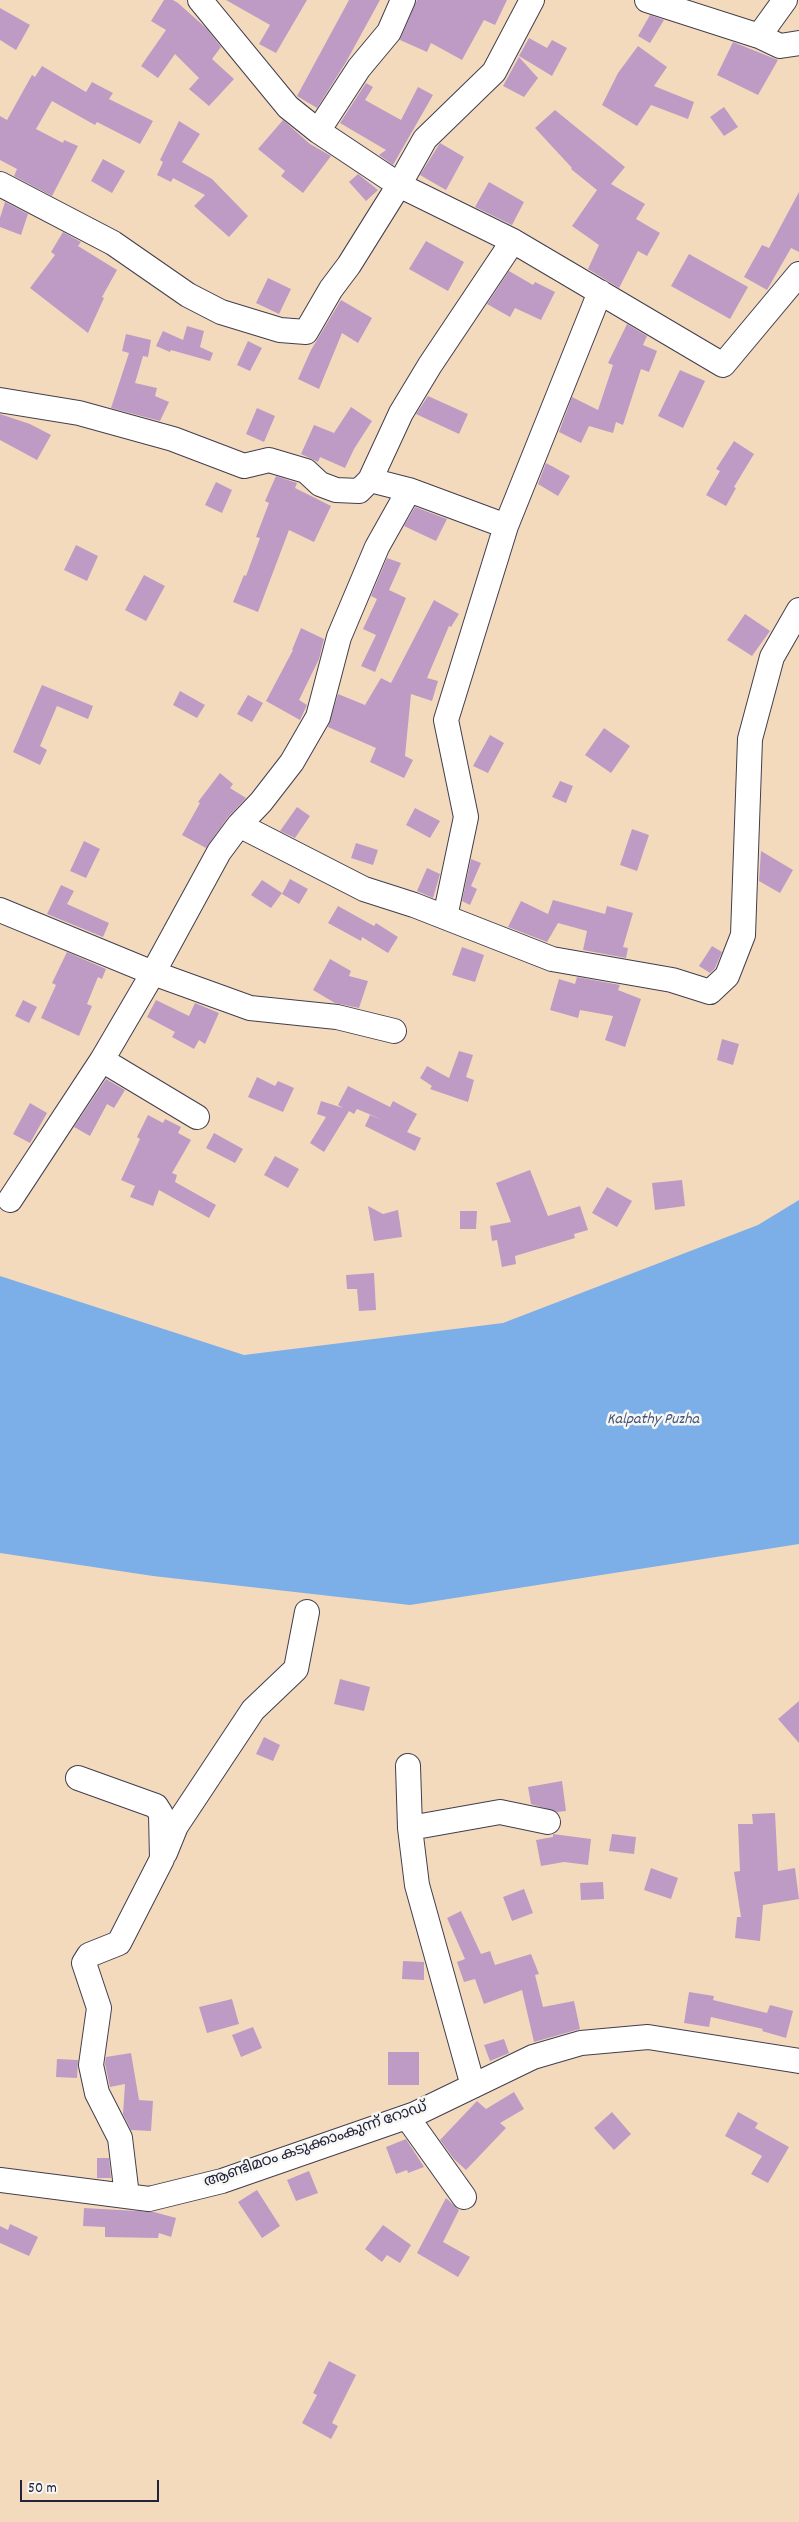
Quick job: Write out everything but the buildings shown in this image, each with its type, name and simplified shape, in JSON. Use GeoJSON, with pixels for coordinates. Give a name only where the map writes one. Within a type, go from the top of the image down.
{"type":"FeatureCollection","features":[{"type":"Feature","properties":{"kind":"street"},"geometry":{"type":"LineString","coordinates":[[200,0],[288,107],[318,131],[400,185],[513,240],[723,365],[799,274]]}},
{"type":"Feature","properties":{"kind":"street"},"geometry":{"type":"LineString","coordinates":[[318,131],[359,68],[389,32],[403,0]]}},
{"type":"Feature","properties":{"kind":"street"},"geometry":{"type":"LineString","coordinates":[[0,184],[113,243],[188,295],[221,312],[280,330],[306,332],[331,289],[349,266],[400,185],[425,139],[494,72],[532,0]]}},
{"type":"Feature","properties":{"kind":"street"},"geometry":{"type":"LineString","coordinates":[[648,0],[780,42],[799,60]]}},
{"type":"Feature","properties":{"kind":"street"},"geometry":{"type":"LineString","coordinates":[[780,42],[785,0]]}},
{"type":"Feature","properties":{"kind":"street"},"geometry":{"type":"LineString","coordinates":[[0,400],[79,413],[173,439],[244,466],[269,460],[306,471],[320,484],[336,490],[359,491],[370,480],[401,413],[430,365],[513,240]]}},
{"type":"Feature","properties":{"kind":"street"},"geometry":{"type":"LineString","coordinates":[[445,917],[466,817],[446,720],[506,526],[600,292]]}},
{"type":"Feature","properties":{"kind":"street"},"geometry":{"type":"LineString","coordinates":[[370,480],[409,490],[506,526]]}},
{"type":"Feature","properties":{"kind":"street"},"geometry":{"type":"LineString","coordinates":[[10,1200],[102,1060],[153,973],[219,852],[292,762],[318,717],[339,637],[377,547],[409,490]]}},
{"type":"Feature","properties":{"kind":"street"},"geometry":{"type":"LineString","coordinates":[[239,825],[364,889],[445,917],[552,959],[672,980],[710,992],[727,976],[743,934],[750,739],[772,657],[799,610]]}},
{"type":"Feature","properties":{"kind":"street"},"geometry":{"type":"LineString","coordinates":[[0,910],[153,973],[250,1008],[337,1016],[394,1031]]}},
{"type":"Feature","properties":{"kind":"street"},"geometry":{"type":"LineString","coordinates":[[102,1060],[196,1117]]}},
{"type":"Feature","properties":{"kind":"street"},"geometry":{"type":"LineString","coordinates":[[127,2196],[120,2138],[97,2093],[91,2065],[99,2008],[84,1963],[89,1955],[119,1943],[162,1859],[176,1826],[253,1710],[296,1669],[307,1612]]}},
{"type":"Feature","properties":{"kind":"street"},"geometry":{"type":"LineString","coordinates":[[408,1766],[410,1828],[417,1885],[473,2086]]}},
{"type":"Feature","properties":{"kind":"street"},"geometry":{"type":"LineString","coordinates":[[78,1778],[156,1806],[161,1814],[162,1859]]}},
{"type":"Feature","properties":{"kind":"street"},"geometry":{"type":"LineString","coordinates":[[410,1828],[500,1812],[548,1822]]}},
{"type":"Feature","properties":{"kind":"street","name":"ആണ്ടിമഠം കടുക്കാംകുന്ന് റോഡ്"},"geometry":{"type":"LineString","coordinates":[[0,2180],[149,2199],[222,2181],[407,2117],[533,2057],[581,2043],[648,2037],[799,2061]]}},
{"type":"Feature","properties":{"kind":"street"},"geometry":{"type":"LineString","coordinates":[[407,2117],[464,2197]]}},
{"type":"Feature","properties":{"kind":"water","name":"Kalpathy Puzha"},"geometry":{"type":"Polygon","coordinates":[[[799,1200],[799,1544],[410,1605],[153,1576],[0,1553],[0,1276],[244,1355],[503,1323],[758,1225],[799,1200]]]}}]}
